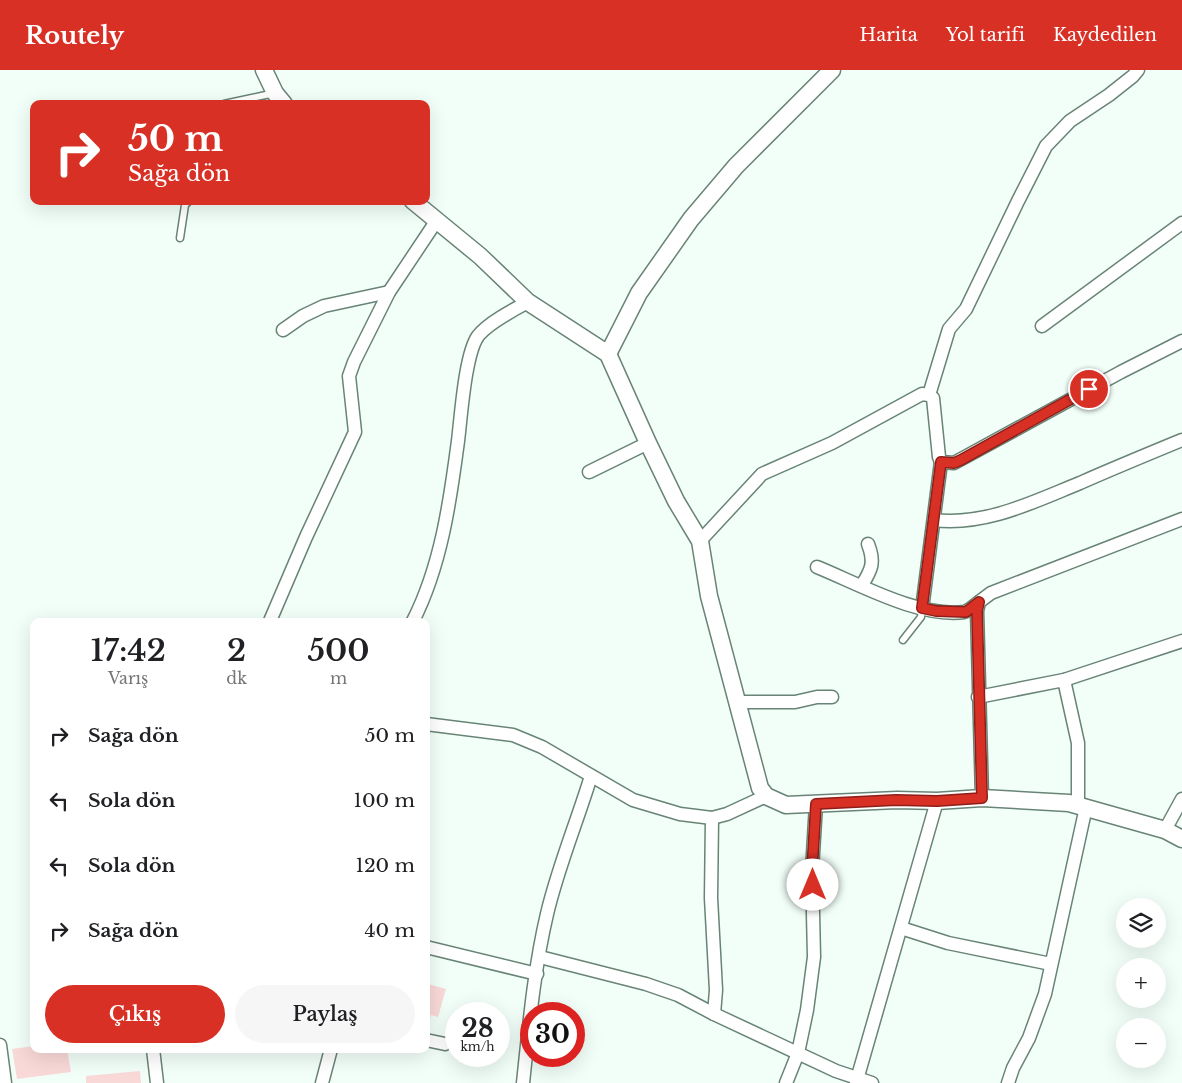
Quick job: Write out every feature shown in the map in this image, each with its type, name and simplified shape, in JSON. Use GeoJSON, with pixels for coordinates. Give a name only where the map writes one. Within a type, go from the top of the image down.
{"type":"FeatureCollection","features":[{"type":"Feature","properties":{"kind":"street"},"geometry":{"type":"LineString","coordinates":[[264,70],[280,98]]}},
{"type":"Feature","properties":{"kind":"street"},"geometry":{"type":"LineString","coordinates":[[608,354],[639,293],[691,219],[736,166],[832,70]]}},
{"type":"Feature","properties":{"kind":"street"},"geometry":{"type":"LineString","coordinates":[[929,395],[949,329],[966,309],[1046,146],[1070,121],[1109,95],[1138,70]]}},
{"type":"Feature","properties":{"kind":"street"},"geometry":{"type":"LineString","coordinates":[[418,205],[480,256],[528,302],[608,354],[676,501],[700,540],[709,596],[760,788],[766,796],[786,805],[982,798],[1082,806],[1166,830],[1182,839]]}},
{"type":"Feature","properties":{"kind":"street"},"geometry":{"type":"LineString","coordinates":[[271,618],[306,537],[355,432],[349,376],[354,362],[390,292],[437,220]]}},
{"type":"Feature","properties":{"kind":"street"},"geometry":{"type":"LineString","coordinates":[[1042,326],[1182,223]]}},
{"type":"Feature","properties":{"kind":"street"},"geometry":{"type":"LineString","coordinates":[[283,330],[303,316],[324,306],[390,292]]}},
{"type":"Feature","properties":{"kind":"street"},"geometry":{"type":"LineString","coordinates":[[414,618],[426,593],[444,529],[472,352],[478,336],[497,320],[528,302]]}},
{"type":"Feature","properties":{"kind":"street"},"geometry":{"type":"LineString","coordinates":[[941,462],[954,463],[961,460],[1121,372],[1182,341]]}},
{"type":"Feature","properties":{"kind":"street"},"geometry":{"type":"LineString","coordinates":[[700,540],[762,474],[832,443],[922,394],[929,395],[933,398],[936,442],[941,462],[922,608]]}},
{"type":"Feature","properties":{"kind":"street"},"geometry":{"type":"LineString","coordinates":[[934,520],[967,521],[993,516],[1034,502],[1182,440]]}},
{"type":"Feature","properties":{"kind":"street"},"geometry":{"type":"LineString","coordinates":[[589,472],[648,443]]}},
{"type":"Feature","properties":{"kind":"street"},"geometry":{"type":"LineString","coordinates":[[818,568],[909,606],[936,611],[966,612],[991,594],[1182,519]]}},
{"type":"Feature","properties":{"kind":"street"},"geometry":{"type":"LineString","coordinates":[[862,585],[872,564],[872,555],[868,544]]}},
{"type":"Feature","properties":{"kind":"street"},"geometry":{"type":"LineString","coordinates":[[979,602],[977,611],[978,697],[982,798]]}},
{"type":"Feature","properties":{"kind":"street"},"geometry":{"type":"LineString","coordinates":[[978,697],[1064,680],[1182,641]]}},
{"type":"Feature","properties":{"kind":"street"},"geometry":{"type":"LineString","coordinates":[[1008,1083],[1013,1068],[1029,1038],[1044,994],[1082,806],[1078,743],[1064,680]]}},
{"type":"Feature","properties":{"kind":"street"},"geometry":{"type":"LineString","coordinates":[[737,702],[795,702],[817,697],[832,697]]}},
{"type":"Feature","properties":{"kind":"street"},"geometry":{"type":"LineString","coordinates":[[430,725],[513,735],[542,746],[633,800],[680,814],[712,818],[727,814],[766,796]]}},
{"type":"Feature","properties":{"kind":"street"},"geometry":{"type":"LineString","coordinates":[[523,1083],[537,974],[547,915],[560,866],[592,776]]}},
{"type":"Feature","properties":{"kind":"street"},"geometry":{"type":"LineString","coordinates":[[1166,830],[1182,798]]}},
{"type":"Feature","properties":{"kind":"street"},"geometry":{"type":"LineString","coordinates":[[857,1081],[937,801]]}},
{"type":"Feature","properties":{"kind":"street"},"geometry":{"type":"LineString","coordinates":[[786,1083],[798,1053],[807,1010],[814,957],[812,870],[816,804]]}},
{"type":"Feature","properties":{"kind":"street"},"geometry":{"type":"LineString","coordinates":[[712,818],[711,898],[716,990],[714,1014]]}},
{"type":"Feature","properties":{"kind":"street"},"geometry":{"type":"LineString","coordinates":[[901,928],[948,943],[1051,964]]}},
{"type":"Feature","properties":{"kind":"street"},"geometry":{"type":"LineString","coordinates":[[430,948],[537,974]]}},
{"type":"Feature","properties":{"kind":"street"},"geometry":{"type":"LineString","coordinates":[[540,957],[646,984],[678,995],[836,1072],[857,1081],[872,1083]]}},
{"type":"Feature","properties":{"kind":"street"},"geometry":{"type":"LineString","coordinates":[[430,1041],[445,1044]]}},
{"type":"Feature","properties":{"kind":"street"},"geometry":{"type":"LineString","coordinates":[[0,1045],[6,1083]]}},
{"type":"Feature","properties":{"kind":"street"},"geometry":{"type":"LineString","coordinates":[[153,1053],[157,1083]]}},
{"type":"Feature","properties":{"kind":"street"},"geometry":{"type":"LineString","coordinates":[[322,1083],[330,1053]]}},
{"type":"Feature","properties":{"kind":"lane"},"geometry":{"type":"LineString","coordinates":[[261,100],[280,98]]}},
{"type":"Feature","properties":{"kind":"lane"},"geometry":{"type":"LineString","coordinates":[[180,238],[185,205]]}},
{"type":"Feature","properties":{"kind":"lane"},"geometry":{"type":"LineString","coordinates":[[903,640],[920,617],[922,608]]}},
{"type":"Feature","properties":{"kind":"building"},"geometry":{"type":"Polygon","coordinates":[[[430,985],[446,989],[438,1017],[431,1015],[430,1020],[430,985]]]}},
{"type":"Feature","properties":{"kind":"building"},"geometry":{"type":"Polygon","coordinates":[[[30,1047],[30,1053],[68,1053],[71,1072],[17,1079],[12,1049],[30,1047]]]}},
{"type":"Feature","properties":{"kind":"building"},"geometry":{"type":"Polygon","coordinates":[[[140,1071],[141,1083],[86,1083],[86,1076],[140,1071]]]}},
{"type":"Feature","properties":{"kind":"route"},"geometry":{"type":"LineString","coordinates":[[813,885],[812,870],[816,804],[982,798],[978,680],[977,611],[979,602],[966,612],[936,611],[922,608],[941,462],[947,464],[961,460],[1089,389]]}}]}
